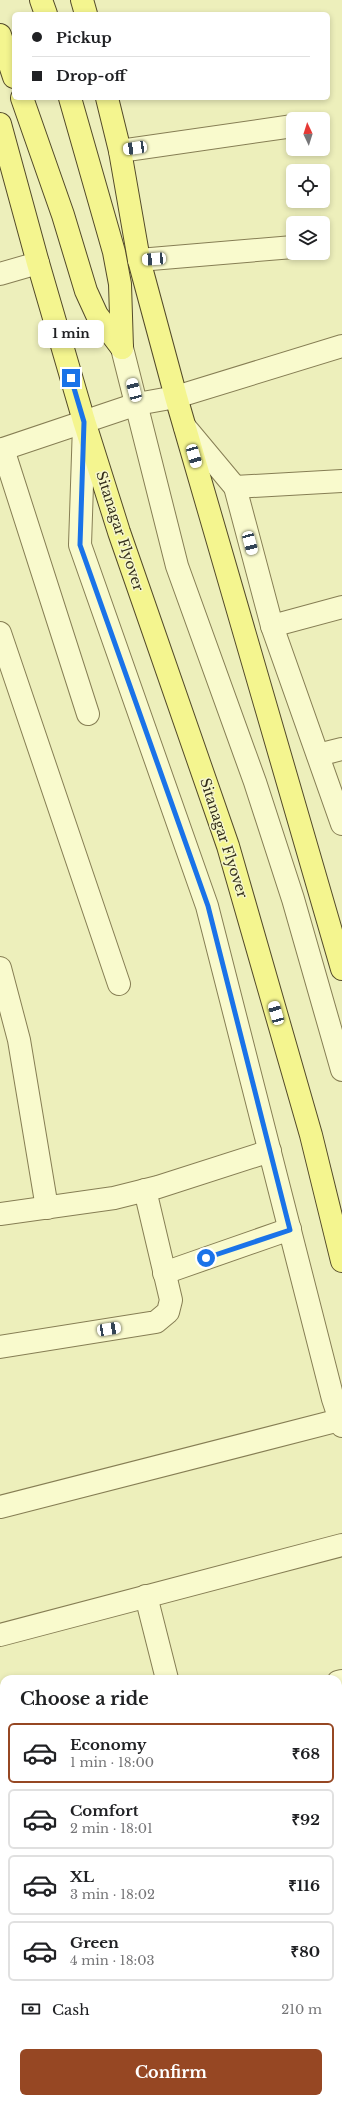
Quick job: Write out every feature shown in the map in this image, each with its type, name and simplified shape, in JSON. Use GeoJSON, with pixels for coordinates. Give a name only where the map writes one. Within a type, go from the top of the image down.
{"type":"FeatureCollection","features":[{"type":"Feature","properties":{"kind":"main road"},"geometry":{"type":"LineString","coordinates":[[41,0],[45,12]]}},
{"type":"Feature","properties":{"kind":"main road"},"geometry":{"type":"LineString","coordinates":[[82,0],[85,12]]}},
{"type":"Feature","properties":{"kind":"main road"},"geometry":{"type":"LineString","coordinates":[[0,35],[12,70]]}},
{"type":"Feature","properties":{"kind":"main road"},"geometry":{"type":"LineString","coordinates":[[23,100],[63,214],[86,291],[97,315],[122,348]]}},
{"type":"Feature","properties":{"kind":"main road"},"geometry":{"type":"LineString","coordinates":[[71,100],[118,272],[120,284],[122,348]]}},
{"type":"Feature","properties":{"kind":"main road"},"geometry":{"type":"LineString","coordinates":[[107,100],[120,151],[139,260],[176,397],[186,427],[342,969]]}},
{"type":"Feature","properties":{"kind":"main road","name":"Sitanagar Flyover"},"geometry":{"type":"LineString","coordinates":[[2,135],[84,422],[119,532],[228,846],[311,1135],[342,1261]]}},
{"type":"Feature","properties":{"kind":"street"},"geometry":{"type":"LineString","coordinates":[[120,151],[286,127]]}},
{"type":"Feature","properties":{"kind":"street"},"geometry":{"type":"LineString","coordinates":[[139,260],[286,248]]}},
{"type":"Feature","properties":{"kind":"street"},"geometry":{"type":"LineString","coordinates":[[0,274],[38,263]]}},
{"type":"Feature","properties":{"kind":"street"},"geometry":{"type":"LineString","coordinates":[[88,714],[2,449],[137,404],[176,397],[342,346]]}},
{"type":"Feature","properties":{"kind":"street"},"geometry":{"type":"LineString","coordinates":[[122,348],[177,566],[254,782],[293,900],[342,1070]]}},
{"type":"Feature","properties":{"kind":"street"},"geometry":{"type":"LineString","coordinates":[[0,1506],[341,1423],[290,1230],[208,906],[80,545],[84,422]]}},
{"type":"Feature","properties":{"kind":"street"},"geometry":{"type":"LineString","coordinates":[[186,427],[235,487],[272,626],[342,824]]}},
{"type":"Feature","properties":{"kind":"street"},"geometry":{"type":"LineString","coordinates":[[235,487],[342,481]]}},
{"type":"Feature","properties":{"kind":"street"},"geometry":{"type":"LineString","coordinates":[[272,626],[342,608]]}},
{"type":"Feature","properties":{"kind":"street"},"geometry":{"type":"LineString","coordinates":[[0,633],[119,984]]}},
{"type":"Feature","properties":{"kind":"street"},"geometry":{"type":"LineString","coordinates":[[318,755],[342,749]]}},
{"type":"Feature","properties":{"kind":"street"},"geometry":{"type":"LineString","coordinates":[[0,968],[19,1040],[48,1208]]}},
{"type":"Feature","properties":{"kind":"street"},"geometry":{"type":"LineString","coordinates":[[0,1214],[114,1198],[145,1190],[270,1151]]}},
{"type":"Feature","properties":{"kind":"street"},"geometry":{"type":"LineString","coordinates":[[0,1347],[156,1322],[168,1312],[171,1300],[145,1190]]}},
{"type":"Feature","properties":{"kind":"street"},"geometry":{"type":"LineString","coordinates":[[164,1273],[290,1230]]}},
{"type":"Feature","properties":{"kind":"street"},"geometry":{"type":"LineString","coordinates":[[0,1635],[342,1545]]}},
{"type":"Feature","properties":{"kind":"street"},"geometry":{"type":"LineString","coordinates":[[146,1596],[166,1675]]}},
{"type":"Feature","properties":{"kind":"route"},"geometry":{"type":"LineString","coordinates":[[71,378],[84,422],[80,545],[208,906],[290,1230],[206,1258]]}}]}
